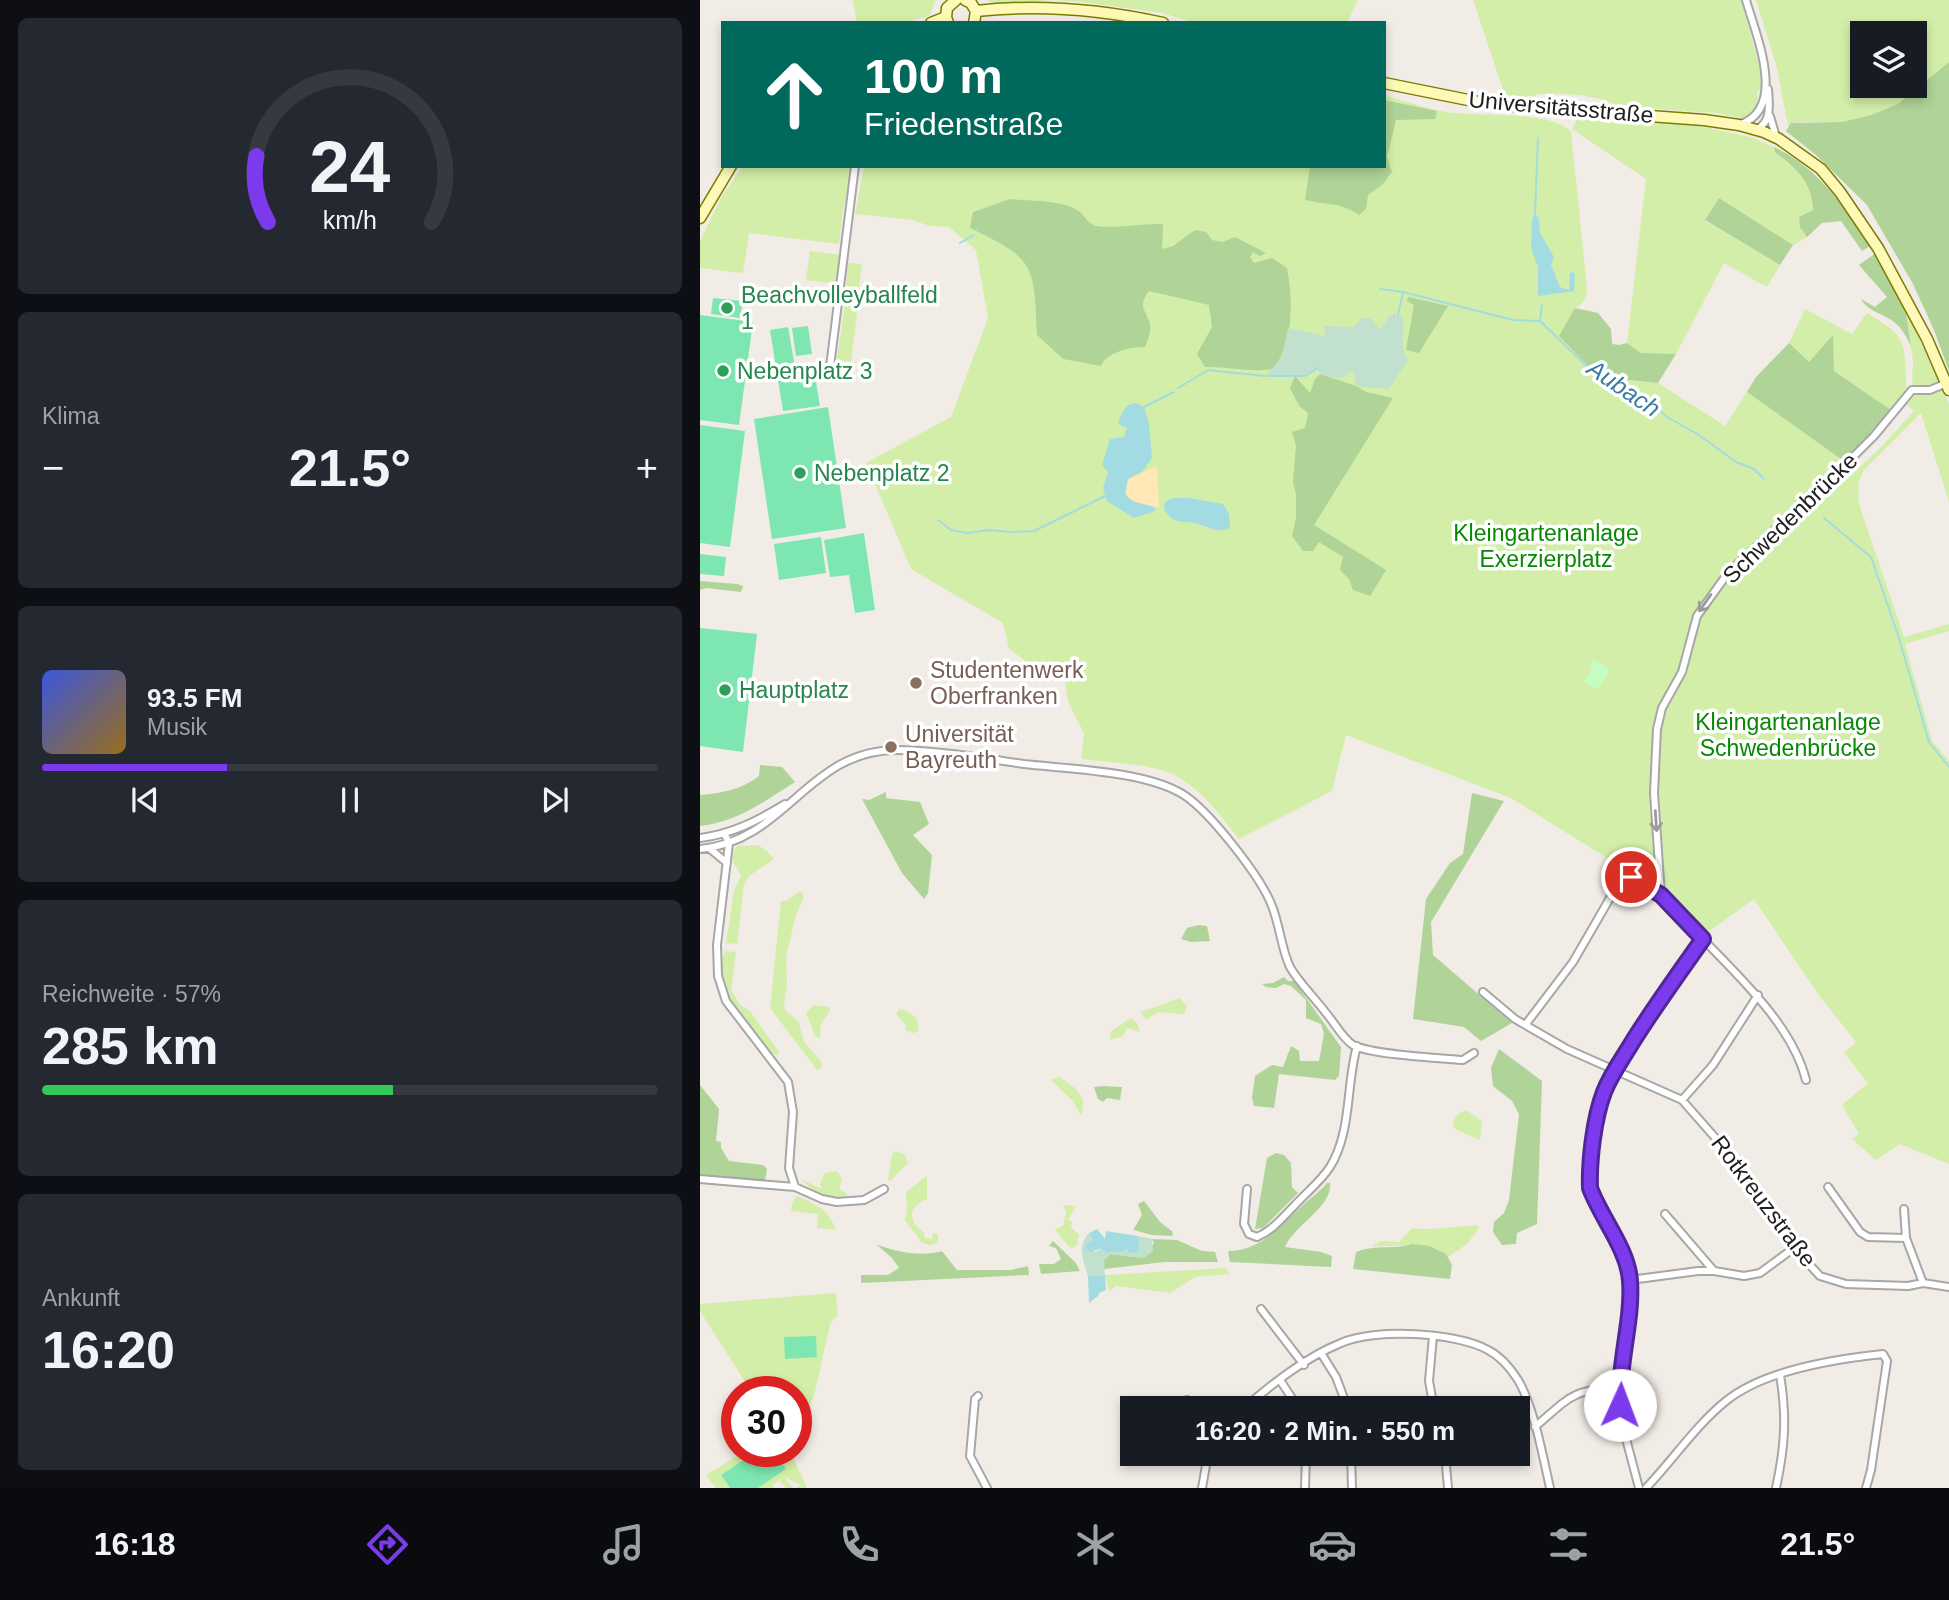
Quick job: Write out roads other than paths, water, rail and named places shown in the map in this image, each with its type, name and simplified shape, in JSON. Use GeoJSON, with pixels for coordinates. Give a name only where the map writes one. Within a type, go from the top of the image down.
{"type":"FeatureCollection","features":[{"type":"Feature","properties":{"kind":"main road"},"geometry":{"type":"LineString","coordinates":[[947,20],[947,8],[957,0]]}},
{"type":"Feature","properties":{"kind":"main road"},"geometry":{"type":"LineString","coordinates":[[965,0],[971,3],[976,11],[974,21]]}},
{"type":"Feature","properties":{"kind":"main road"},"geometry":{"type":"LineString","coordinates":[[976,11],[1061,8],[1120,14],[1153,21]]}},
{"type":"Feature","properties":{"kind":"main road","name":"Universitätsstraße"},"geometry":{"type":"LineString","coordinates":[[1386,83],[1488,104],[1647,114],[1739,125],[1776,137],[1821,169],[1858,217],[1912,310],[1948,386]]}},
{"type":"Feature","properties":{"kind":"main road"},"geometry":{"type":"LineString","coordinates":[[700,218],[730,168]]}},
{"type":"Feature","properties":{"kind":"street"},"geometry":{"type":"LineString","coordinates":[[1746,0],[1767,81],[1771,122],[1776,137]]}},
{"type":"Feature","properties":{"kind":"street"},"geometry":{"type":"LineString","coordinates":[[1739,125],[1751,120],[1758,110],[1767,81]]}},
{"type":"Feature","properties":{"kind":"street"},"geometry":{"type":"LineString","coordinates":[[1755,130],[1764,126],[1767,121],[1769,103]]}},
{"type":"Feature","properties":{"kind":"street"},"geometry":{"type":"LineString","coordinates":[[830,366],[855,168]]}},
{"type":"Feature","properties":{"kind":"street","name":"Schwedenbrücke"},"geometry":{"type":"LineString","coordinates":[[1661,895],[1654,793],[1657,729],[1662,708],[1682,672],[1693,625],[1728,573],[1874,436],[1912,390],[1948,386]]}},
{"type":"Feature","properties":{"kind":"street"},"geometry":{"type":"LineString","coordinates":[[700,838],[726,835],[757,821],[795,797],[831,769],[850,758],[874,751],[899,750],[1138,778],[1184,795],[1207,816],[1256,877],[1272,906],[1291,969],[1351,1044],[1367,1050],[1463,1060],[1474,1053]]}},
{"type":"Feature","properties":{"kind":"street"},"geometry":{"type":"LineString","coordinates":[[700,849],[729,843],[755,832],[795,797]]}},
{"type":"Feature","properties":{"kind":"street"},"geometry":{"type":"LineString","coordinates":[[726,835],[729,843],[717,945],[718,976],[726,1001],[788,1082],[793,1112],[789,1168],[795,1187]]}},
{"type":"Feature","properties":{"kind":"street"},"geometry":{"type":"LineString","coordinates":[[709,848],[727,863]]}},
{"type":"Feature","properties":{"kind":"street"},"geometry":{"type":"LineString","coordinates":[[1526,1024],[1573,962],[1621,879],[1631,877],[1661,895],[1758,995],[1801,1061],[1806,1080]]}},
{"type":"Feature","properties":{"kind":"street"},"geometry":{"type":"LineString","coordinates":[[1639,1488],[1623,1431],[1619,1387],[1630,1280],[1619,1248],[1590,1188],[1590,1177],[1598,1114],[1604,1093],[1615,1070],[1656,1004],[1703,939]]}},
{"type":"Feature","properties":{"kind":"street","name":"Rotkreuzstraße"},"geometry":{"type":"LineString","coordinates":[[1483,992],[1515,1019],[1567,1049],[1682,1100],[1733,1158],[1794,1248],[1820,1276],[1846,1284],[1908,1286],[1923,1283],[1949,1287]]}},
{"type":"Feature","properties":{"kind":"street"},"geometry":{"type":"LineString","coordinates":[[1682,1100],[1713,1065],[1758,995]]}},
{"type":"Feature","properties":{"kind":"street"},"geometry":{"type":"LineString","coordinates":[[1247,1189],[1244,1224],[1249,1234],[1257,1237],[1272,1227],[1324,1175],[1341,1142],[1351,1066],[1357,1046]]}},
{"type":"Feature","properties":{"kind":"street"},"geometry":{"type":"LineString","coordinates":[[700,1179],[795,1187],[822,1199],[853,1202],[879,1194],[884,1188]]}},
{"type":"Feature","properties":{"kind":"street"},"geometry":{"type":"LineString","coordinates":[[1828,1187],[1860,1232],[1868,1237],[1906,1238]]}},
{"type":"Feature","properties":{"kind":"street"},"geometry":{"type":"LineString","coordinates":[[1904,1209],[1906,1238],[1923,1283]]}},
{"type":"Feature","properties":{"kind":"street"},"geometry":{"type":"LineString","coordinates":[[1665,1214],[1714,1270]]}},
{"type":"Feature","properties":{"kind":"street"},"geometry":{"type":"LineString","coordinates":[[1630,1280],[1698,1270],[1744,1276],[1760,1273],[1794,1248]]}},
{"type":"Feature","properties":{"kind":"street"},"geometry":{"type":"LineString","coordinates":[[1261,1309],[1304,1365]]}},
{"type":"Feature","properties":{"kind":"street"},"geometry":{"type":"LineString","coordinates":[[1260,1396],[1321,1353],[1351,1339],[1378,1334],[1461,1340],[1491,1351],[1507,1365],[1519,1381],[1535,1427],[1550,1488]]}},
{"type":"Feature","properties":{"kind":"street"},"geometry":{"type":"LineString","coordinates":[[1432,1396],[1429,1381],[1433,1336]]}},
{"type":"Feature","properties":{"kind":"street"},"geometry":{"type":"LineString","coordinates":[[1321,1353],[1344,1396]]}},
{"type":"Feature","properties":{"kind":"street"},"geometry":{"type":"LineString","coordinates":[[1646,1488],[1690,1436],[1727,1400],[1780,1375],[1838,1359],[1883,1354],[1887,1361],[1866,1488]]}},
{"type":"Feature","properties":{"kind":"street"},"geometry":{"type":"LineString","coordinates":[[1776,1488],[1786,1410],[1780,1375]]}},
{"type":"Feature","properties":{"kind":"street"},"geometry":{"type":"LineString","coordinates":[[1280,1380],[1290,1396]]}},
{"type":"Feature","properties":{"kind":"street"},"geometry":{"type":"LineString","coordinates":[[1535,1427],[1561,1402],[1578,1393],[1591,1388],[1619,1387]]}},
{"type":"Feature","properties":{"kind":"street"},"geometry":{"type":"LineString","coordinates":[[978,1396],[975,1399],[969,1444],[970,1456],[987,1488]]}},
{"type":"Feature","properties":{"kind":"street"},"geometry":{"type":"LineString","coordinates":[[1202,1488],[1206,1466]]}},
{"type":"Feature","properties":{"kind":"street"},"geometry":{"type":"LineString","coordinates":[[1305,1488],[1306,1466]]}},
{"type":"Feature","properties":{"kind":"street"},"geometry":{"type":"LineString","coordinates":[[1351,1466],[1352,1488]]}},
{"type":"Feature","properties":{"kind":"street"},"geometry":{"type":"LineString","coordinates":[[1446,1466],[1448,1488]]}},
{"type":"Feature","properties":{"kind":"water"},"geometry":{"type":"Polygon","coordinates":[[[1535,214],[1539,218],[1540,233],[1554,257],[1551,265],[1560,287],[1569,290],[1572,272],[1575,274],[1574,291],[1538,296],[1538,267],[1531,248],[1532,219],[1535,214]]]}},
{"type":"Feature","properties":{"kind":"water"},"geometry":{"type":"Polygon","coordinates":[[[1136,403],[1144,407],[1149,424],[1152,458],[1143,471],[1128,479],[1125,494],[1135,502],[1155,508],[1155,511],[1134,518],[1107,501],[1103,488],[1108,472],[1102,465],[1110,439],[1124,437],[1127,428],[1118,424],[1122,413],[1126,407],[1136,403]]]}},
{"type":"Feature","properties":{"kind":"water"},"geometry":{"type":"Polygon","coordinates":[[[1173,498],[1223,504],[1229,514],[1230,528],[1217,530],[1170,517],[1164,508],[1165,502],[1173,498]]]}},
{"type":"Feature","properties":{"kind":"water"},"geometry":{"type":"Polygon","coordinates":[[[1097,1229],[1105,1239],[1106,1231],[1138,1236],[1139,1251],[1128,1252],[1127,1248],[1123,1252],[1106,1252],[1101,1248],[1091,1252],[1086,1249],[1086,1245],[1093,1240],[1089,1233],[1097,1229]]]}},
{"type":"Feature","properties":{"kind":"water"},"geometry":{"type":"Polygon","coordinates":[[[1105,1275],[1106,1290],[1089,1303],[1088,1276],[1105,1275]]]}},
{"type":"Feature","properties":{"kind":"waterway","name":"Aubach"},"geometry":{"type":"LineString","coordinates":[[1535,214],[1538,138]]}},
{"type":"Feature","properties":{"kind":"waterway"},"geometry":{"type":"LineString","coordinates":[[960,243],[974,235]]}},
{"type":"Feature","properties":{"kind":"waterway"},"geometry":{"type":"LineString","coordinates":[[1380,289],[1403,292]]}},
{"type":"Feature","properties":{"kind":"waterway"},"geometry":{"type":"LineString","coordinates":[[1398,315],[1403,292],[1513,320],[1539,321]]}},
{"type":"Feature","properties":{"kind":"waterway","name":"Aubach"},"geometry":{"type":"LineString","coordinates":[[1542,304],[1540,321],[1598,377],[1641,394],[1667,417],[1699,435],[1736,462],[1754,469],[1764,479]]}},
{"type":"Feature","properties":{"kind":"waterway"},"geometry":{"type":"LineString","coordinates":[[1268,376],[1305,376],[1318,368]]}},
{"type":"Feature","properties":{"kind":"waterway"},"geometry":{"type":"LineString","coordinates":[[1178,388],[1208,370],[1265,376]]}},
{"type":"Feature","properties":{"kind":"waterway"},"geometry":{"type":"LineString","coordinates":[[1144,407],[1174,392]]}},
{"type":"Feature","properties":{"kind":"waterway"},"geometry":{"type":"LineString","coordinates":[[938,520],[951,530],[967,533],[989,530],[1034,531],[1105,496]]}},
{"type":"Feature","properties":{"kind":"waterway","name":"Aubach"},"geometry":{"type":"LineString","coordinates":[[1824,518],[1871,557],[1899,638],[1929,742],[1949,767]]}},
{"type":"Feature","properties":{"kind":"place","name":"Beachvolleyballfeld 1"},"geometry":{"type":"Point","coordinates":[727,308]}},
{"type":"Feature","properties":{"kind":"place","name":"Nebenplatz 3"},"geometry":{"type":"Point","coordinates":[723,371]}},
{"type":"Feature","properties":{"kind":"place","name":"Nebenplatz 2"},"geometry":{"type":"Point","coordinates":[800,473]}},
{"type":"Feature","properties":{"kind":"place","name":"Studentenwerk Oberfranken"},"geometry":{"type":"Point","coordinates":[916,683]}},
{"type":"Feature","properties":{"kind":"place","name":"Hauptplatz"},"geometry":{"type":"Point","coordinates":[725,690]}},
{"type":"Feature","properties":{"kind":"place","name":"Universität Bayreuth"},"geometry":{"type":"Point","coordinates":[891,747]}},
{"type":"Feature","properties":{"kind":"park label","name":"Kleingartenanlage Exerzierplatz"},"geometry":{"type":"Point","coordinates":[1546,546]}},
{"type":"Feature","properties":{"kind":"park label","name":"Kleingartenanlage Schwedenbrücke"},"geometry":{"type":"Point","coordinates":[1788,735]}}]}
